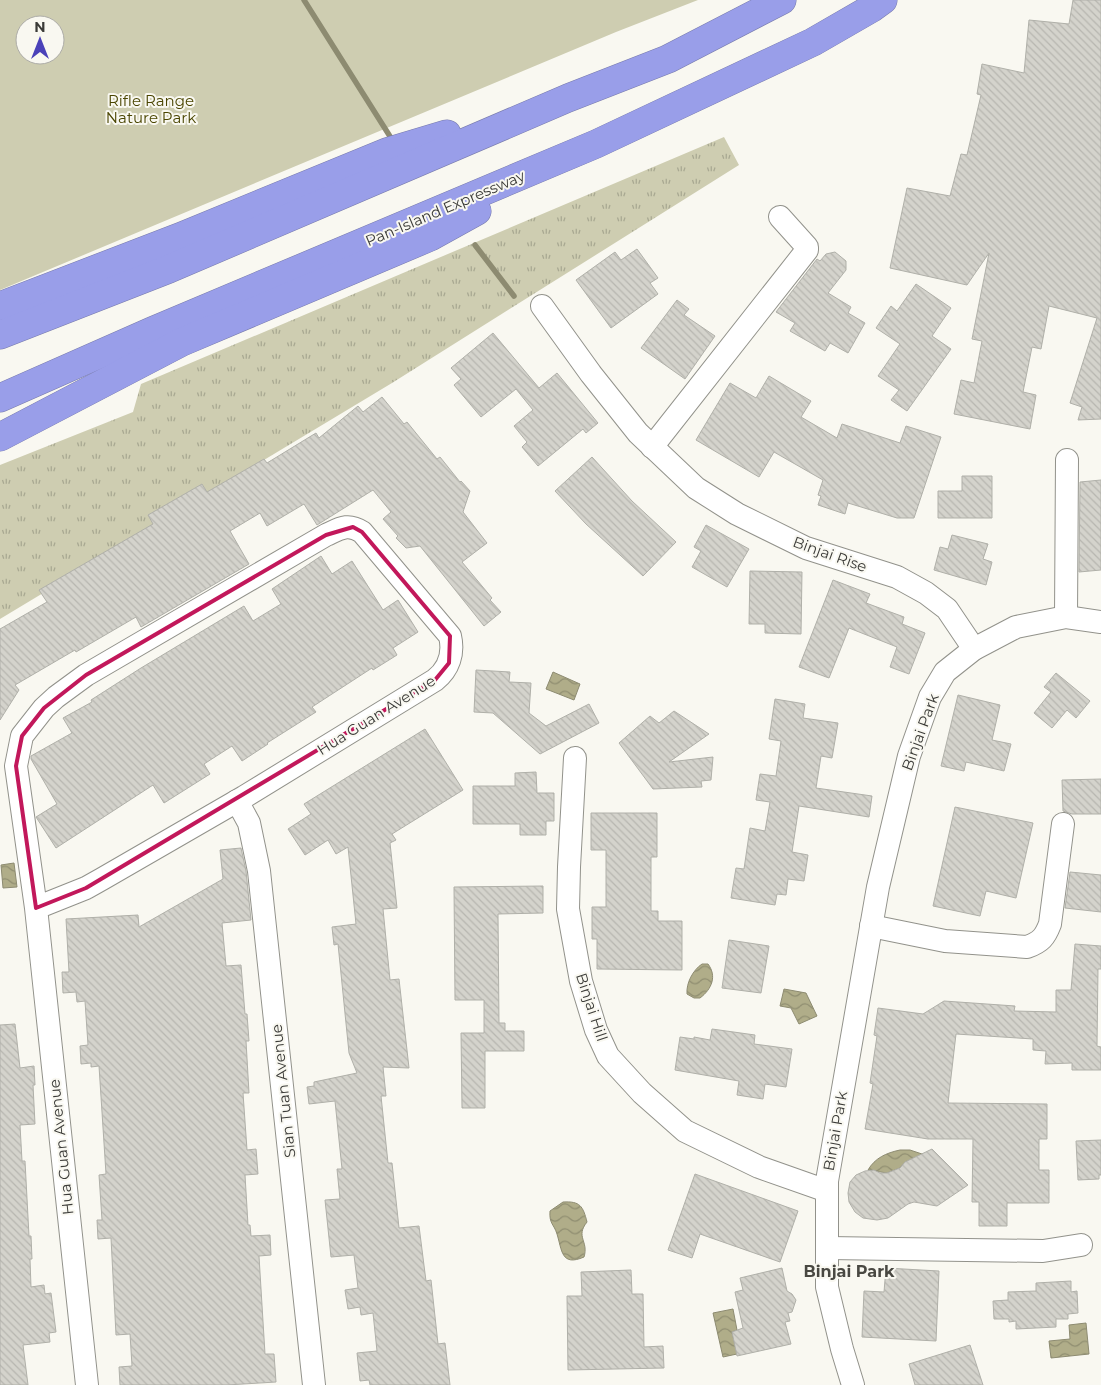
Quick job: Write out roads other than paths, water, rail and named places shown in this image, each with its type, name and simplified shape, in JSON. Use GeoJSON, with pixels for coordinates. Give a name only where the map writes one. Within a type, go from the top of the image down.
{"type":"FeatureCollection","features":[{"type":"Feature","properties":{"kind":"highway"},"geometry":{"type":"LineString","coordinates":[[0,335],[169,269],[568,98],[668,59],[782,0]]}},
{"type":"Feature","properties":{"kind":"highway","name":"Pan-Island Expressway"},"geometry":{"type":"LineString","coordinates":[[0,398],[596,144],[813,42],[872,8],[882,0]]}},
{"type":"Feature","properties":{"kind":"highway"},"geometry":{"type":"LineString","coordinates":[[0,306],[182,236],[387,152],[568,98]]}},
{"type":"Feature","properties":{"kind":"highway"},"geometry":{"type":"LineString","coordinates":[[0,437],[182,342],[430,237],[596,144]]}},
{"type":"Feature","properties":{"kind":"street"},"geometry":{"type":"LineString","coordinates":[[652,447],[807,250],[807,247],[780,218]]}},
{"type":"Feature","properties":{"kind":"street","name":"Binjai Rise"},"geometry":{"type":"LineString","coordinates":[[542,306],[591,374],[652,447],[696,488],[737,514],[806,548],[898,577],[926,593],[947,609],[974,650]]}},
{"type":"Feature","properties":{"kind":"street"},"geometry":{"type":"LineString","coordinates":[[1066,618],[1067,460]]}},
{"type":"Feature","properties":{"kind":"street","name":"Hua Guan Avenue"},"geometry":{"type":"LineString","coordinates":[[36,908],[86,888],[237,801],[435,680],[446,670],[452,648],[450,636],[362,532],[353,527],[344,527],[326,535],[86,675],[44,708],[22,736],[8,761],[36,908],[87,1385]]}},
{"type":"Feature","properties":{"kind":"street","name":"Binjai Park"},"geometry":{"type":"LineString","coordinates":[[853,1385],[828,1294],[827,1191],[878,887],[909,756],[930,697],[945,672],[974,650],[1016,626],[1066,618],[1101,622]]}},
{"type":"Feature","properties":{"kind":"street","name":"Binjai Hill"},"geometry":{"type":"LineString","coordinates":[[575,758],[568,909],[581,981],[596,1030],[608,1056],[642,1093],[685,1131],[759,1166],[827,1191]]}},
{"type":"Feature","properties":{"kind":"street","name":"Sian Tuan Avenue"},"geometry":{"type":"LineString","coordinates":[[237,801],[249,823],[259,871],[314,1385]]}},
{"type":"Feature","properties":{"kind":"street"},"geometry":{"type":"LineString","coordinates":[[871,926],[945,941],[1027,947],[1037,944],[1044,938],[1050,924],[1063,824]]}},
{"type":"Feature","properties":{"kind":"street"},"geometry":{"type":"LineString","coordinates":[[828,1248],[1043,1251],[1081,1245]]}},
{"type":"Feature","properties":{"kind":"water"},"geometry":{"type":"Polygon","coordinates":[[[553,672],[580,684],[574,700],[546,689],[553,672]]]}},
{"type":"Feature","properties":{"kind":"water"},"geometry":{"type":"Polygon","coordinates":[[[14,863],[17,887],[3,888],[1,865],[14,863]]]}},
{"type":"Feature","properties":{"kind":"water"},"geometry":{"type":"Polygon","coordinates":[[[702,964],[708,964],[713,978],[708,991],[700,998],[694,998],[687,994],[689,981],[693,973],[702,964]]]}},
{"type":"Feature","properties":{"kind":"water"},"geometry":{"type":"Polygon","coordinates":[[[784,989],[806,993],[817,1016],[799,1024],[791,1008],[780,1006],[784,989]]]}},
{"type":"Feature","properties":{"kind":"water"},"geometry":{"type":"Polygon","coordinates":[[[900,1150],[910,1150],[931,1157],[912,1159],[905,1162],[900,1168],[887,1173],[868,1170],[881,1157],[900,1150]]]}},
{"type":"Feature","properties":{"kind":"water"},"geometry":{"type":"Polygon","coordinates":[[[563,1202],[573,1202],[580,1206],[587,1222],[582,1232],[585,1247],[584,1257],[576,1260],[571,1260],[564,1255],[550,1219],[550,1211],[563,1202]]]}},
{"type":"Feature","properties":{"kind":"water"},"geometry":{"type":"Polygon","coordinates":[[[733,1309],[737,1330],[732,1332],[737,1354],[723,1357],[713,1313],[733,1309]]]}},
{"type":"Feature","properties":{"kind":"water"},"geometry":{"type":"Polygon","coordinates":[[[1086,1323],[1089,1354],[1051,1358],[1049,1341],[1070,1339],[1069,1325],[1086,1323]]]}},
{"type":"Feature","properties":{"kind":"waterway"},"geometry":{"type":"LineString","coordinates":[[304,0],[391,138]]}},
{"type":"Feature","properties":{"kind":"waterway"},"geometry":{"type":"LineString","coordinates":[[475,245],[514,296]]}},
{"type":"Feature","properties":{"kind":"district","name":"Binjai Park"},"geometry":{"type":"Point","coordinates":[849,1271]}},
{"type":"Feature","properties":{"kind":"park label","name":"Rifle Range Nature Park"},"geometry":{"type":"Point","coordinates":[151,108]}}]}
